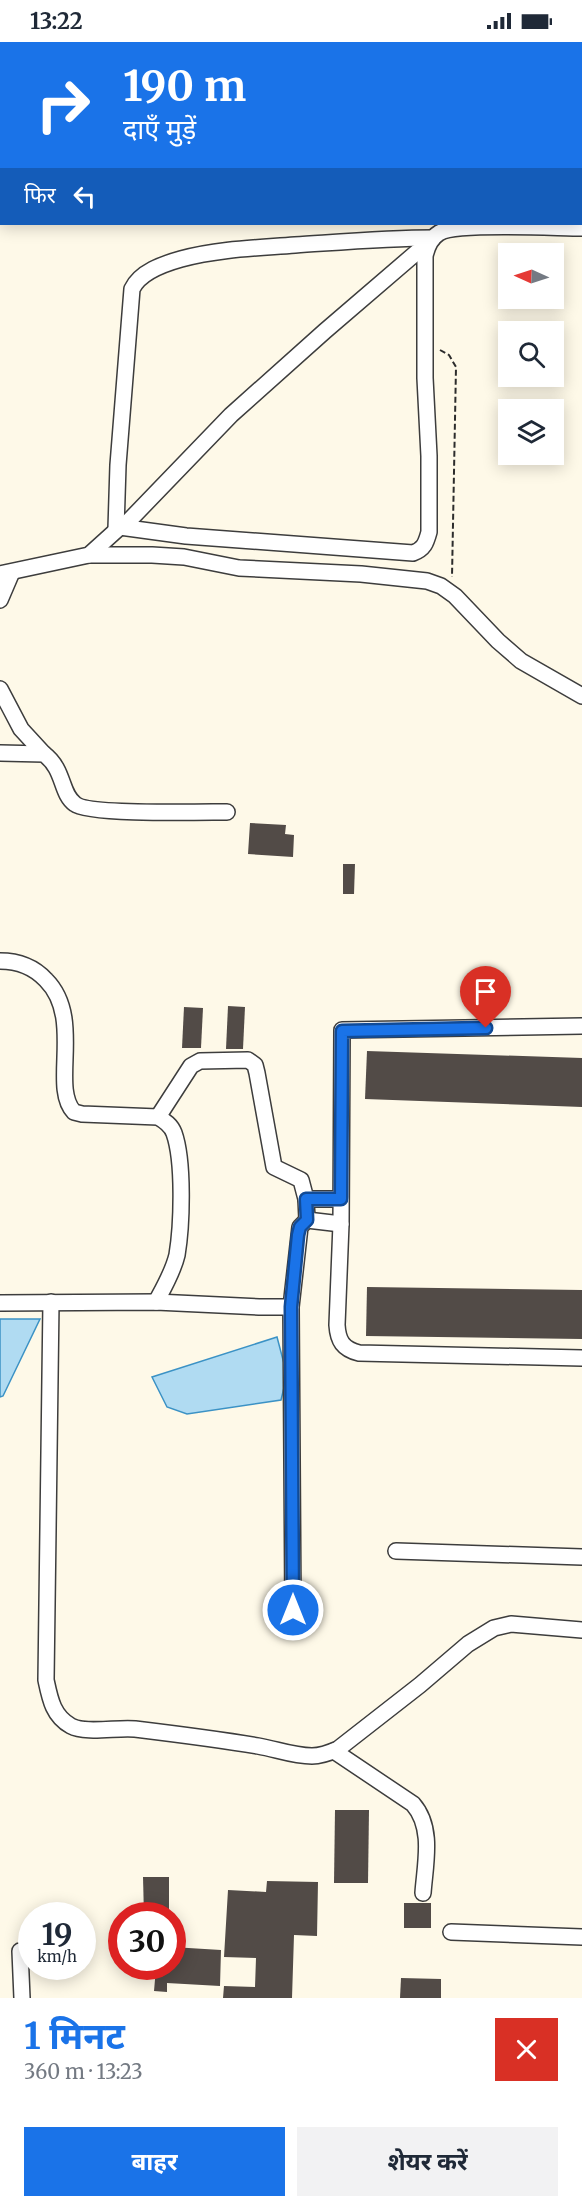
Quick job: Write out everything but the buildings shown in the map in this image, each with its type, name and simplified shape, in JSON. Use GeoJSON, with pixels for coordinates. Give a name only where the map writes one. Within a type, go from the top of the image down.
{"type":"FeatureCollection","features":[{"type":"Feature","properties":{"kind":"street"},"geometry":{"type":"LineString","coordinates":[[89,555],[119,528],[231,415],[325,331],[417,252],[430,244],[439,232],[449,226],[582,228]]}},
{"type":"Feature","properties":{"kind":"street"},"geometry":{"type":"LineString","coordinates":[[119,528],[118,465],[132,289],[136,280],[156,268],[182,259],[238,249],[389,238],[430,244]]}},
{"type":"Feature","properties":{"kind":"street"},"geometry":{"type":"LineString","coordinates":[[119,528],[308,546],[413,553],[421,550],[427,542],[429,532],[425,341],[430,244]]}},
{"type":"Feature","properties":{"kind":"street"},"geometry":{"type":"LineString","coordinates":[[0,600],[6,573],[89,555],[184,557],[239,568],[397,577],[427,581],[451,593],[521,661],[582,696]]}},
{"type":"Feature","properties":{"kind":"street"},"geometry":{"type":"LineString","coordinates":[[0,689],[21,729],[57,766],[70,799],[82,808],[227,812]]}},
{"type":"Feature","properties":{"kind":"street"},"geometry":{"type":"LineString","coordinates":[[0,753],[44,754]]}},
{"type":"Feature","properties":{"kind":"street"},"geometry":{"type":"LineString","coordinates":[[0,961],[25,964],[40,973],[53,987],[59,999],[64,1017],[67,1100],[74,1112],[158,1117],[166,1121],[174,1132],[181,1166],[177,1256],[168,1282],[156,1302]]}},
{"type":"Feature","properties":{"kind":"street"},"geometry":{"type":"LineString","coordinates":[[582,1026],[342,1030],[341,1224],[336,1325],[338,1338],[344,1346],[359,1353],[582,1358]]}},
{"type":"Feature","properties":{"kind":"street"},"geometry":{"type":"LineString","coordinates":[[158,1117],[191,1066],[200,1060],[248,1060],[255,1065],[257,1072],[274,1167],[301,1180],[306,1199],[307,1220],[300,1227],[298,1235],[291,1307],[293,1610]]}},
{"type":"Feature","properties":{"kind":"street"},"geometry":{"type":"LineString","coordinates":[[306,1199],[341,1199]]}},
{"type":"Feature","properties":{"kind":"street"},"geometry":{"type":"LineString","coordinates":[[307,1220],[341,1224]]}},
{"type":"Feature","properties":{"kind":"street"},"geometry":{"type":"LineString","coordinates":[[51,1302],[46,1680],[52,1707],[59,1717],[73,1728],[130,1729],[263,1746],[286,1753],[312,1756],[326,1754],[334,1751],[420,1685],[468,1644],[494,1628],[511,1624],[582,1630]]}},
{"type":"Feature","properties":{"kind":"street"},"geometry":{"type":"LineString","coordinates":[[0,1303],[156,1302],[291,1307]]}},
{"type":"Feature","properties":{"kind":"street"},"geometry":{"type":"LineString","coordinates":[[396,1551],[582,1557]]}},
{"type":"Feature","properties":{"kind":"street"},"geometry":{"type":"LineString","coordinates":[[334,1751],[413,1804],[420,1812],[425,1823],[427,1838],[423,1893]]}},
{"type":"Feature","properties":{"kind":"street"},"geometry":{"type":"LineString","coordinates":[[452,1932],[582,1937]]}},
{"type":"Feature","properties":{"kind":"street"},"geometry":{"type":"LineString","coordinates":[[21,1980],[22,1998]]}},
{"type":"Feature","properties":{"kind":"path"},"geometry":{"type":"LineString","coordinates":[[425,341],[449,355],[456,367],[451,593]]}},
{"type":"Feature","properties":{"kind":"water"},"geometry":{"type":"Polygon","coordinates":[[[0,1319],[40,1319],[3,1396],[0,1397],[0,1319]]]}},
{"type":"Feature","properties":{"kind":"water"},"geometry":{"type":"Polygon","coordinates":[[[277,1337],[287,1375],[281,1400],[187,1414],[167,1407],[152,1377],[277,1337]]]}},
{"type":"Feature","properties":{"kind":"route"},"geometry":{"type":"LineString","coordinates":[[293,1610],[291,1307],[298,1235],[300,1227],[307,1220],[306,1199],[341,1199],[342,1031],[486,1028]]}}]}
